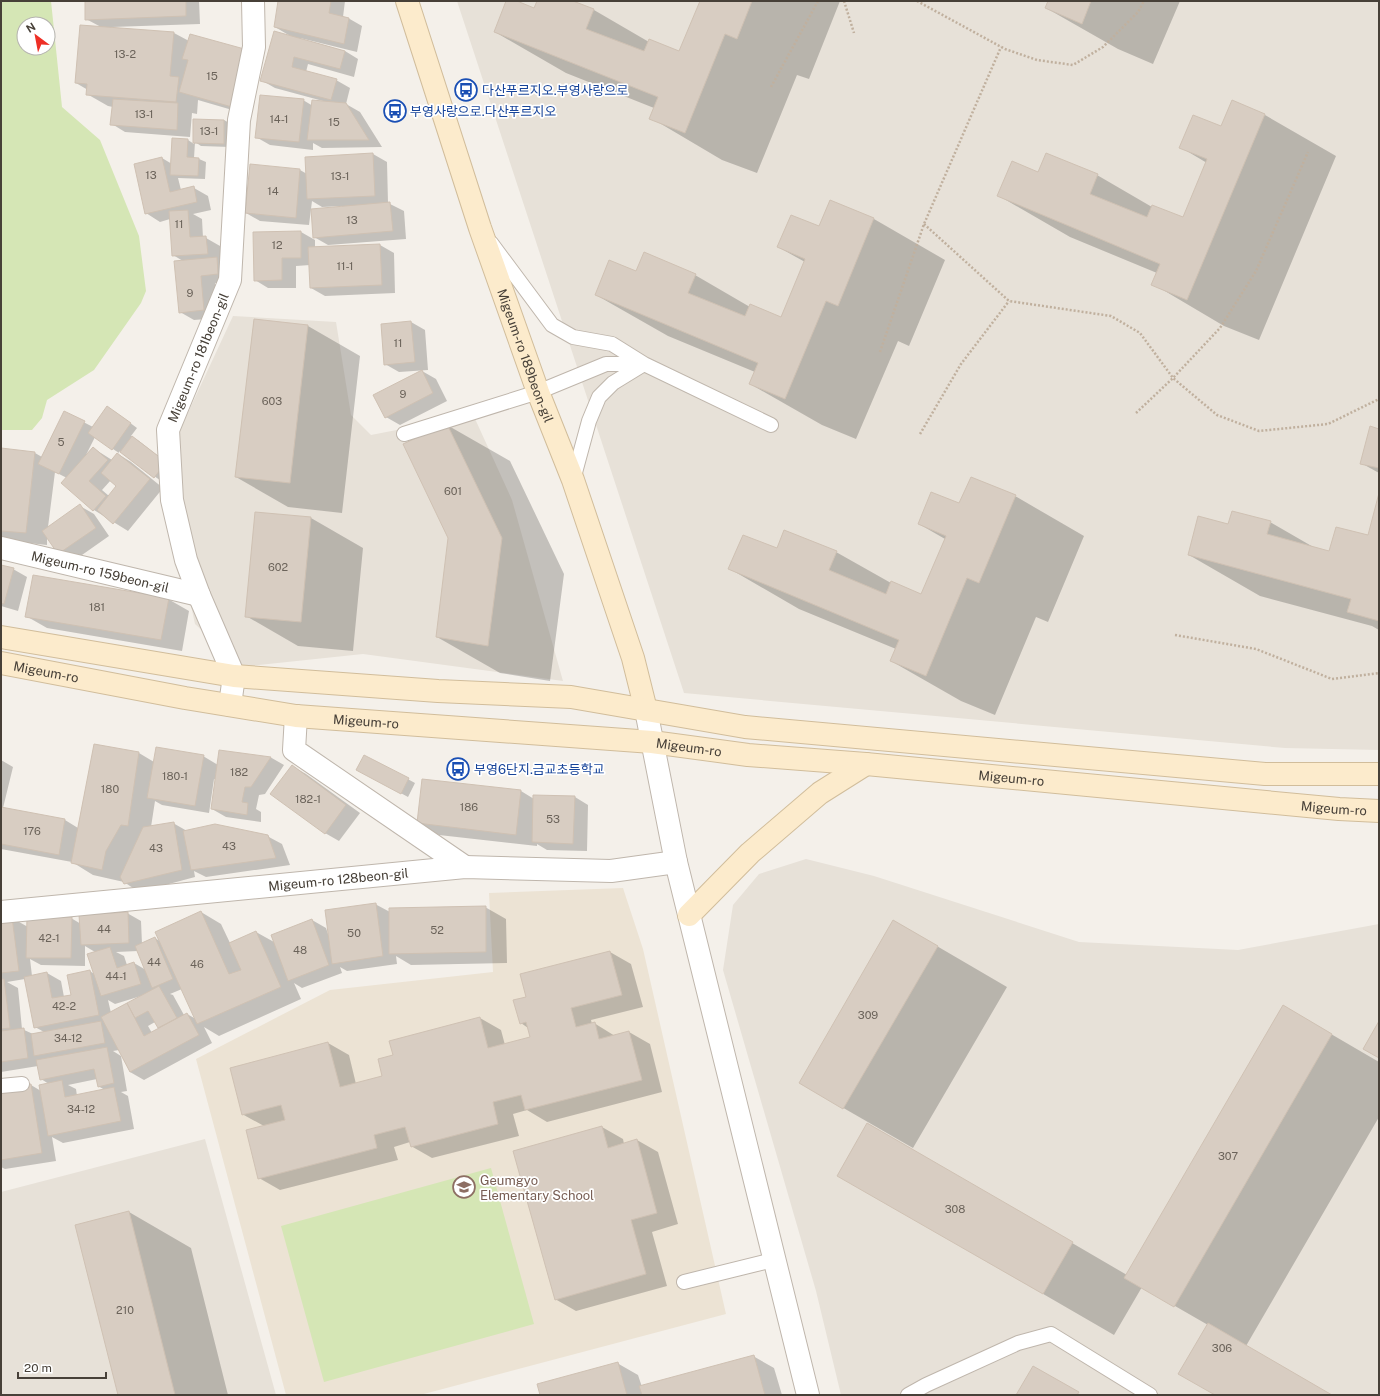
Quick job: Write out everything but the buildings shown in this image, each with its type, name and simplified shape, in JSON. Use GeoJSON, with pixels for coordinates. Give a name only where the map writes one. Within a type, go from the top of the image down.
{"type":"FeatureCollection","features":[{"type":"Feature","properties":{"kind":"street","name":"Migeum-ro 181beon-gil"},"geometry":{"type":"LineString","coordinates":[[234,676],[199,595],[186,560],[172,500],[168,430],[230,280],[239,120],[254,47],[254,1]]}},
{"type":"Feature","properties":{"kind":"street","name":"Migeum-ro 189beon-gil"},"geometry":{"type":"LineString","coordinates":[[407,1],[480,228],[538,392],[573,480],[633,658],[646,710]]}},
{"type":"Feature","properties":{"kind":"street","name":"Migeum-ro 159beon-gil"},"geometry":{"type":"LineString","coordinates":[[1,548],[199,595]]}},
{"type":"Feature","properties":{"kind":"street","name":"Migeum-ro"},"geometry":{"type":"LineString","coordinates":[[1,637],[234,676],[438,690],[571,697],[746,728],[1265,774],[1379,774]]}},
{"type":"Feature","properties":{"kind":"street","name":"Migeum-ro"},"geometry":{"type":"LineString","coordinates":[[1,663],[186,698],[296,716],[652,742],[748,755],[866,764],[1331,808],[1379,811]]}},
{"type":"Feature","properties":{"kind":"street"},"geometry":{"type":"LineString","coordinates":[[230,705],[234,676]]}},
{"type":"Feature","properties":{"kind":"street"},"geometry":{"type":"LineString","coordinates":[[646,710],[676,862],[688,914],[773,1260],[808,1395]]}},
{"type":"Feature","properties":{"kind":"street"},"geometry":{"type":"LineString","coordinates":[[296,716],[294,750],[465,867]]}},
{"type":"Feature","properties":{"kind":"street"},"geometry":{"type":"LineString","coordinates":[[688,914],[750,853],[820,793],[866,764]]}},
{"type":"Feature","properties":{"kind":"street","name":"Migeum-ro 128beon-gil"},"geometry":{"type":"LineString","coordinates":[[1,912],[465,867],[611,871],[676,862]]}},
{"type":"Feature","properties":{"kind":"lane"},"geometry":{"type":"LineString","coordinates":[[480,228],[552,325],[573,337],[612,344],[644,364],[771,425]]}},
{"type":"Feature","properties":{"kind":"lane"},"geometry":{"type":"LineString","coordinates":[[404,434],[538,392],[606,364],[644,364]]}},
{"type":"Feature","properties":{"kind":"lane"},"geometry":{"type":"LineString","coordinates":[[573,480],[589,421],[599,397],[613,384],[644,364]]}},
{"type":"Feature","properties":{"kind":"lane"},"geometry":{"type":"LineString","coordinates":[[1,1086],[22,1084]]}},
{"type":"Feature","properties":{"kind":"lane"},"geometry":{"type":"LineString","coordinates":[[684,1282],[773,1260]]}},
{"type":"Feature","properties":{"kind":"lane"},"geometry":{"type":"LineString","coordinates":[[908,1395],[1018,1343],[1051,1334],[1150,1395]]}},
{"type":"Feature","properties":{"kind":"path"},"geometry":{"type":"LineString","coordinates":[[771,87],[818,1]]}},
{"type":"Feature","properties":{"kind":"path"},"geometry":{"type":"LineString","coordinates":[[844,1],[854,33]]}},
{"type":"Feature","properties":{"kind":"path"},"geometry":{"type":"LineString","coordinates":[[917,1],[1001,48],[1038,60],[1073,65],[1103,47],[1138,12],[1144,1]]}},
{"type":"Feature","properties":{"kind":"path"},"geometry":{"type":"LineString","coordinates":[[880,352],[924,224],[1001,48]]}},
{"type":"Feature","properties":{"kind":"path"},"geometry":{"type":"LineString","coordinates":[[1136,413],[1173,378],[1220,328],[1256,271],[1308,152]]}},
{"type":"Feature","properties":{"kind":"path"},"geometry":{"type":"LineString","coordinates":[[924,224],[1009,301],[1112,316],[1140,333],[1173,378],[1217,415],[1259,431],[1328,424],[1379,399]]}},
{"type":"Feature","properties":{"kind":"path"},"geometry":{"type":"LineString","coordinates":[[920,434],[961,364],[1009,301]]}},
{"type":"Feature","properties":{"kind":"path"},"geometry":{"type":"LineString","coordinates":[[1175,635],[1256,649],[1332,679],[1379,673]]}},
{"type":"Feature","properties":{"kind":"shaded area"},"geometry":{"type":"Polygon","coordinates":[[[457,1],[1379,1],[1379,750],[1285,748],[684,693],[457,1]]]}},
{"type":"Feature","properties":{"kind":"shaded area"},"geometry":{"type":"Polygon","coordinates":[[[233,316],[336,322],[351,415],[371,435],[422,425],[471,410],[512,500],[563,681],[363,654],[241,667],[195,624],[177,541],[180,465],[179,432],[233,316]]]}},
{"type":"Feature","properties":{"kind":"shaded area"},"geometry":{"type":"Polygon","coordinates":[[[806,859],[874,876],[1079,942],[1238,950],[1379,924],[1379,1395],[841,1395],[816,1291],[723,970],[733,905],[759,874],[806,859]]]}},
{"type":"Feature","properties":{"kind":"shaded area","name":"Geumgyo Elementary School"},"geometry":{"type":"Polygon","coordinates":[[[623,888],[643,949],[726,1314],[420,1395],[286,1395],[196,1059],[330,990],[493,972],[489,893],[623,888]]]}},
{"type":"Feature","properties":{"kind":"shaded area"},"geometry":{"type":"Polygon","coordinates":[[[205,1139],[276,1395],[1,1395],[1,1192],[205,1139]]]}},
{"type":"Feature","properties":{"kind":"green space"},"geometry":{"type":"Polygon","coordinates":[[[1,1],[51,1],[53,16],[16,16],[16,56],[56,56],[56,49],[62,107],[100,140],[139,236],[146,291],[141,303],[94,370],[47,400],[42,418],[32,430],[1,430],[1,1]]]}},
{"type":"Feature","properties":{"kind":"green space"},"geometry":{"type":"Polygon","coordinates":[[[491,1168],[534,1324],[324,1382],[281,1226],[491,1168]]]}},
{"type":"Feature","properties":{"kind":"place","name":"다산푸르지오.부영사랑으로"},"geometry":{"type":"Point","coordinates":[466,90]}},
{"type":"Feature","properties":{"kind":"place","name":"부영사랑으로.다산푸르지오"},"geometry":{"type":"Point","coordinates":[395,111]}},
{"type":"Feature","properties":{"kind":"place","name":"부영6단지.금교초등학교"},"geometry":{"type":"Point","coordinates":[458,769]}},
{"type":"Feature","properties":{"kind":"place","name":"Geumgyo Elementary School"},"geometry":{"type":"Point","coordinates":[464,1187]}}]}
